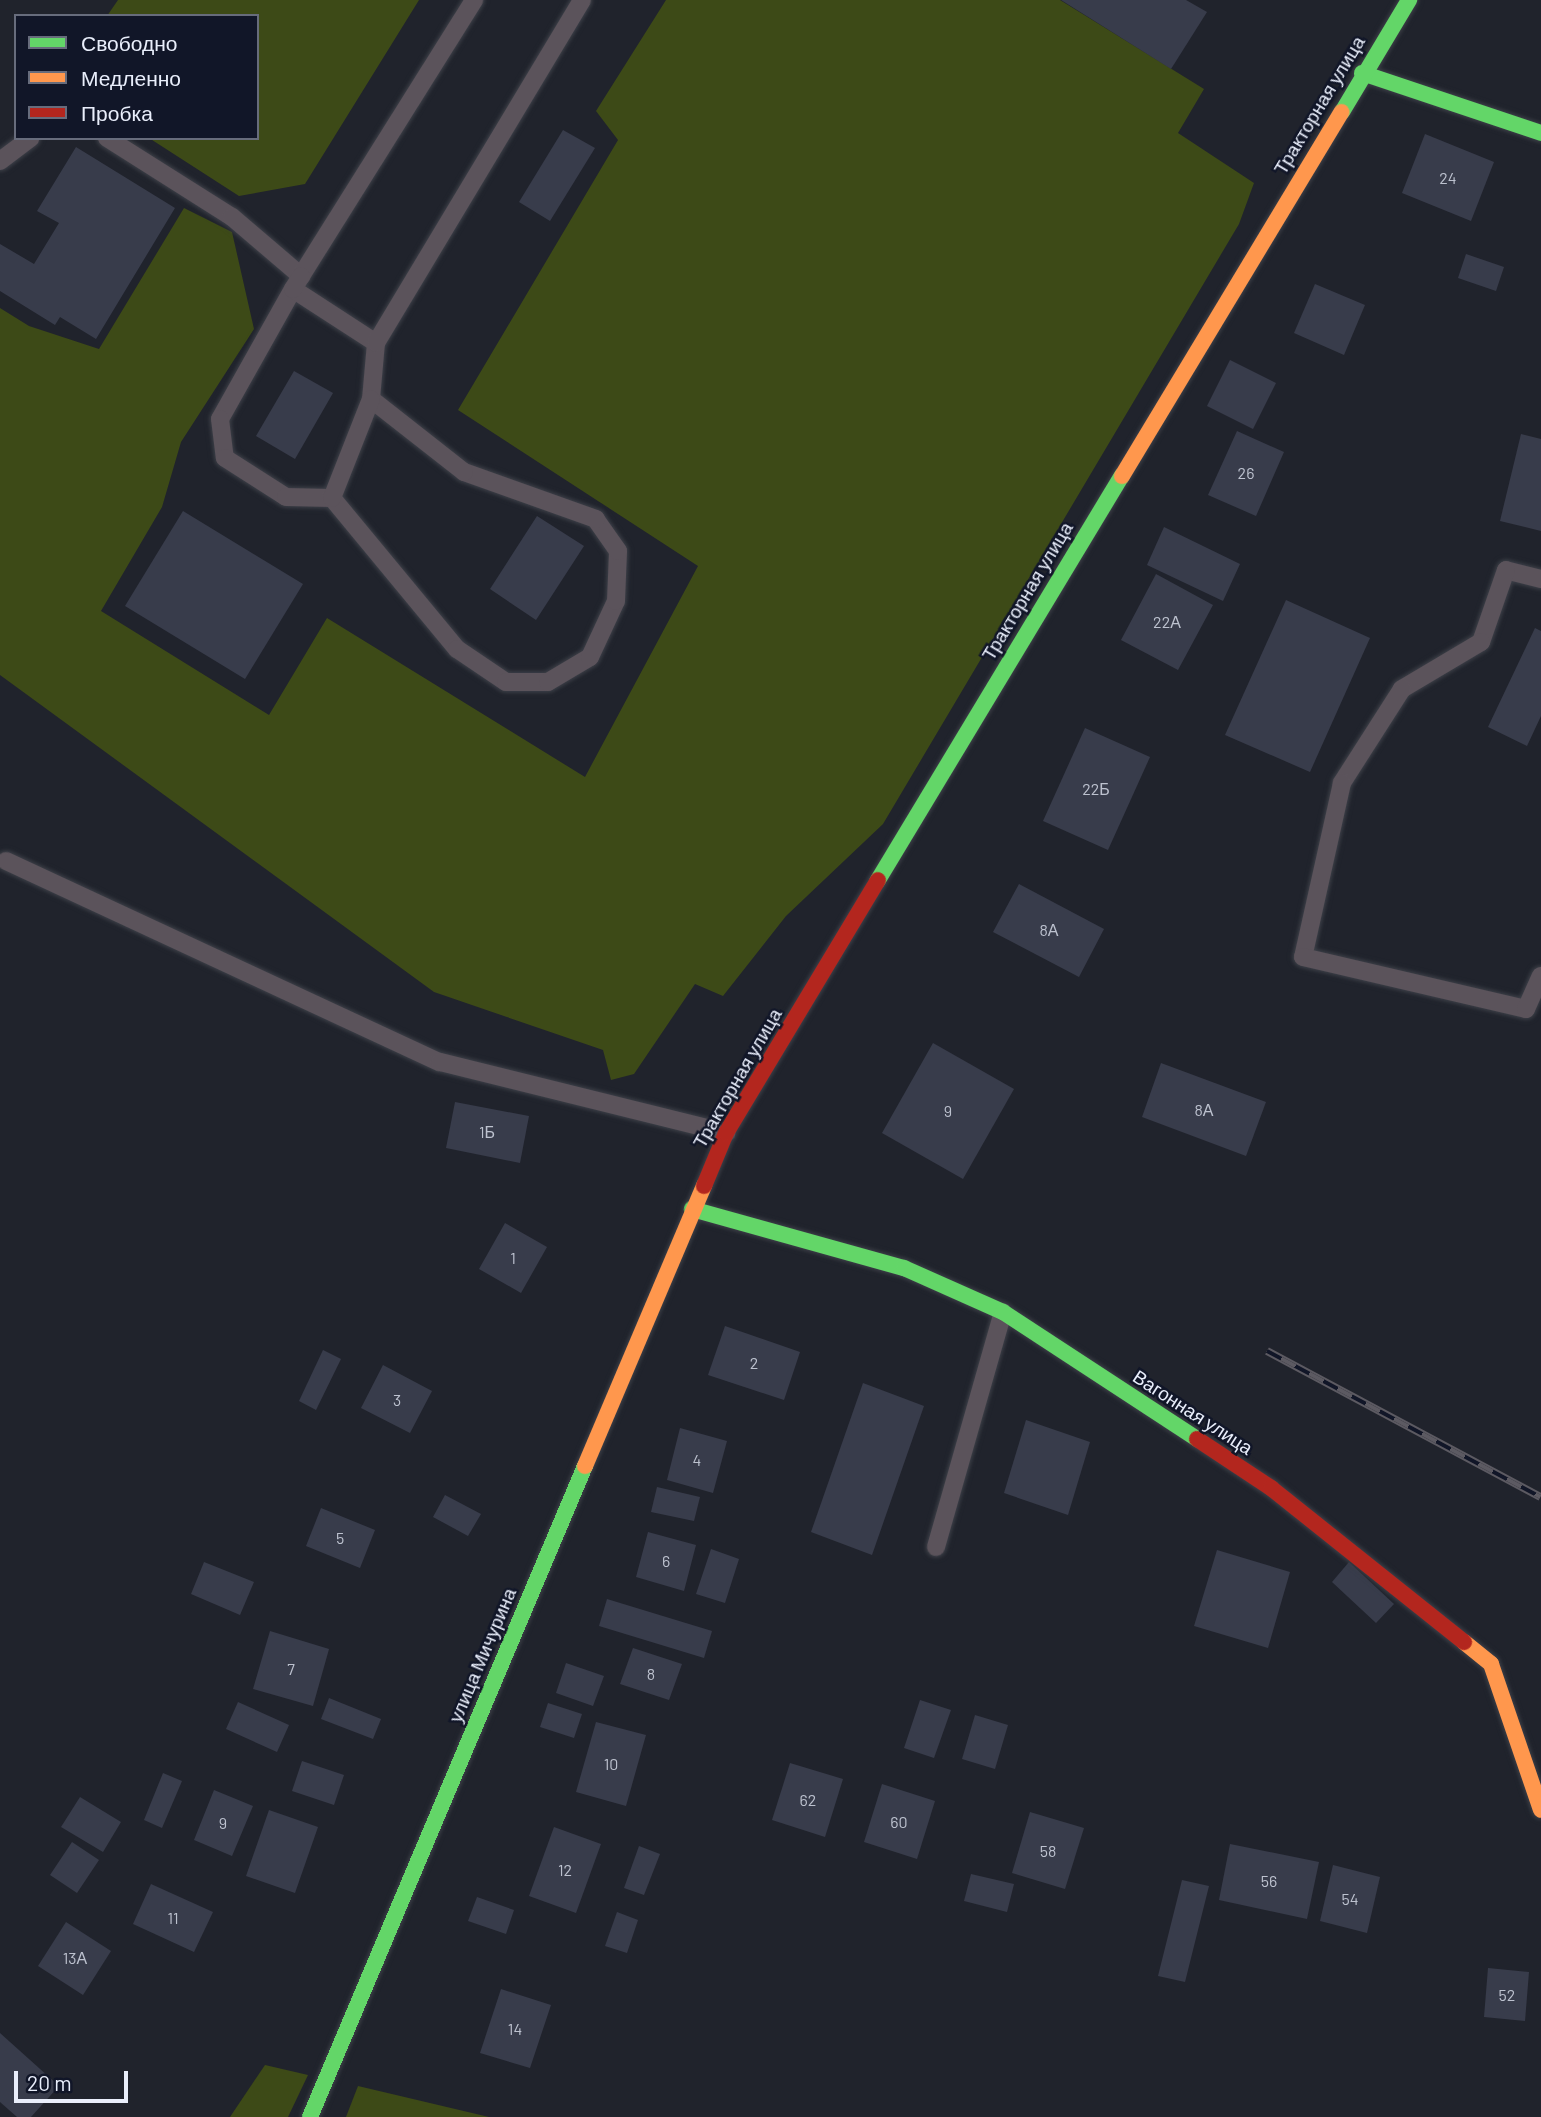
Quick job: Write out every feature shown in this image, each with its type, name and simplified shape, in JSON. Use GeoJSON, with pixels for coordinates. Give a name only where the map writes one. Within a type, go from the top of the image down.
{"type":"FeatureCollection","features":[{"type":"Feature","properties":{"kind":"main road","name":"Тракторная улица"},"geometry":{"type":"LineString","coordinates":[[692,1209],[726,1133],[1362,73],[1409,0]]}},
{"type":"Feature","properties":{"kind":"main road"},"geometry":{"type":"LineString","coordinates":[[1362,73],[1541,133]]}},
{"type":"Feature","properties":{"kind":"main road","name":"Вагонная улица"},"geometry":{"type":"LineString","coordinates":[[692,1209],[904,1268],[1003,1312],[1271,1488],[1492,1664],[1540,1804]]}},
{"type":"Feature","properties":{"kind":"main road","name":"улица Мичурина"},"geometry":{"type":"LineString","coordinates":[[310,2117],[692,1209]]}},
{"type":"Feature","properties":{"kind":"lane"},"geometry":{"type":"LineString","coordinates":[[371,399],[464,472],[596,519],[618,551],[616,601],[590,657],[548,682],[506,682],[457,649],[332,498],[286,496],[225,458],[220,419],[297,283],[474,0]]}},
{"type":"Feature","properties":{"kind":"lane"},"geometry":{"type":"LineString","coordinates":[[332,498],[371,399],[376,343],[582,0]]}},
{"type":"Feature","properties":{"kind":"lane"},"geometry":{"type":"LineString","coordinates":[[0,161],[27,140]]}},
{"type":"Feature","properties":{"kind":"lane"},"geometry":{"type":"LineString","coordinates":[[110,140],[232,217],[297,283],[376,343]]}},
{"type":"Feature","properties":{"kind":"lane"},"geometry":{"type":"LineString","coordinates":[[1541,579],[1506,570],[1481,642],[1402,688],[1342,783],[1303,957],[1526,1009],[1541,976]]}},
{"type":"Feature","properties":{"kind":"lane"},"geometry":{"type":"LineString","coordinates":[[6,861],[280,993],[440,1062],[726,1133]]}},
{"type":"Feature","properties":{"kind":"lane"},"geometry":{"type":"LineString","coordinates":[[936,1547],[1003,1312]]}},
{"type":"Feature","properties":{"kind":"green space"},"geometry":{"type":"Polygon","coordinates":[[[118,0],[419,0],[305,184],[239,196],[152,140],[259,140],[259,14],[108,14],[118,0]]]}},
{"type":"Feature","properties":{"kind":"green space"},"geometry":{"type":"Polygon","coordinates":[[[666,0],[1060,0],[1204,89],[1178,133],[1254,183],[1239,224],[883,824],[786,916],[723,996],[695,984],[634,1074],[611,1080],[603,1050],[434,992],[0,675],[0,308],[29,326],[99,349],[184,208],[232,232],[254,329],[181,442],[162,507],[101,611],[269,715],[327,618],[585,777],[698,566],[458,410],[618,140],[596,111],[666,0]]]}},
{"type":"Feature","properties":{"kind":"green space"},"geometry":{"type":"Polygon","coordinates":[[[265,2065],[308,2075],[288,2117],[230,2117],[265,2065]]]}},
{"type":"Feature","properties":{"kind":"green space"},"geometry":{"type":"Polygon","coordinates":[[[358,2086],[489,2117],[346,2117],[358,2086]]]}},
{"type":"Feature","properties":{"kind":"building"},"geometry":{"type":"Polygon","coordinates":[[[1061,0],[1186,0],[1207,12],[1171,69],[1061,0]]]}},
{"type":"Feature","properties":{"kind":"building"},"geometry":{"type":"Polygon","coordinates":[[[563,130],[595,148],[550,221],[519,202],[563,130]]]}},
{"type":"Feature","properties":{"kind":"building"},"geometry":{"type":"Polygon","coordinates":[[[1425,134],[1494,162],[1471,221],[1402,193],[1425,134]]]}},
{"type":"Feature","properties":{"kind":"building"},"geometry":{"type":"Polygon","coordinates":[[[76,147],[175,208],[96,339],[60,317],[55,325],[0,291],[0,244],[34,264],[59,223],[37,211],[76,147]]]}},
{"type":"Feature","properties":{"kind":"building"},"geometry":{"type":"Polygon","coordinates":[[[1466,254],[1504,267],[1496,291],[1458,278],[1466,254]]]}},
{"type":"Feature","properties":{"kind":"building"},"geometry":{"type":"Polygon","coordinates":[[[1315,284],[1365,305],[1344,355],[1294,333],[1315,284]]]}},
{"type":"Feature","properties":{"kind":"building"},"geometry":{"type":"Polygon","coordinates":[[[1230,360],[1276,383],[1253,429],[1207,406],[1230,360]]]}},
{"type":"Feature","properties":{"kind":"building"},"geometry":{"type":"Polygon","coordinates":[[[294,371],[333,393],[295,459],[256,436],[294,371]]]}},
{"type":"Feature","properties":{"kind":"building"},"geometry":{"type":"Polygon","coordinates":[[[1237,431],[1284,452],[1256,516],[1208,495],[1237,431]]]}},
{"type":"Feature","properties":{"kind":"building"},"geometry":{"type":"Polygon","coordinates":[[[1521,434],[1541,439],[1541,531],[1500,521],[1521,434]]]}},
{"type":"Feature","properties":{"kind":"building"},"geometry":{"type":"Polygon","coordinates":[[[183,511],[303,584],[245,679],[125,606],[183,511]]]}},
{"type":"Feature","properties":{"kind":"building"},"geometry":{"type":"Polygon","coordinates":[[[537,516],[584,546],[536,620],[490,589],[537,516]]]}},
{"type":"Feature","properties":{"kind":"building"},"geometry":{"type":"Polygon","coordinates":[[[1164,527],[1240,564],[1223,601],[1147,565],[1164,527]]]}},
{"type":"Feature","properties":{"kind":"building"},"geometry":{"type":"Polygon","coordinates":[[[1156,574],[1213,605],[1178,670],[1121,640],[1156,574]]]}},
{"type":"Feature","properties":{"kind":"building"},"geometry":{"type":"Polygon","coordinates":[[[1286,600],[1370,638],[1310,772],[1225,735],[1286,600]]]}},
{"type":"Feature","properties":{"kind":"building"},"geometry":{"type":"Polygon","coordinates":[[[1535,628],[1541,631],[1541,716],[1527,746],[1488,727],[1535,628]]]}},
{"type":"Feature","properties":{"kind":"building"},"geometry":{"type":"Polygon","coordinates":[[[1085,728],[1150,757],[1108,850],[1043,821],[1085,728]]]}},
{"type":"Feature","properties":{"kind":"building"},"geometry":{"type":"Polygon","coordinates":[[[1019,884],[1104,929],[1079,977],[993,932],[1019,884]]]}},
{"type":"Feature","properties":{"kind":"building"},"geometry":{"type":"Polygon","coordinates":[[[933,1043],[1014,1089],[963,1179],[882,1133],[933,1043]]]}},
{"type":"Feature","properties":{"kind":"building"},"geometry":{"type":"Polygon","coordinates":[[[1161,1063],[1266,1102],[1246,1156],[1142,1117],[1161,1063]]]}},
{"type":"Feature","properties":{"kind":"building"},"geometry":{"type":"Polygon","coordinates":[[[455,1102],[529,1116],[520,1163],[446,1148],[455,1102]]]}},
{"type":"Feature","properties":{"kind":"building"},"geometry":{"type":"Polygon","coordinates":[[[505,1223],[547,1247],[521,1293],[479,1269],[505,1223]]]}},
{"type":"Feature","properties":{"kind":"building"},"geometry":{"type":"Polygon","coordinates":[[[725,1326],[800,1352],[784,1400],[708,1375],[725,1326]]]}},
{"type":"Feature","properties":{"kind":"building"},"geometry":{"type":"Polygon","coordinates":[[[323,1350],[341,1359],[316,1410],[299,1401],[323,1350]]]}},
{"type":"Feature","properties":{"kind":"building"},"geometry":{"type":"Polygon","coordinates":[[[383,1365],[432,1391],[410,1433],[361,1408],[383,1365]]]}},
{"type":"Feature","properties":{"kind":"building"},"geometry":{"type":"Polygon","coordinates":[[[863,1383],[924,1406],[872,1555],[811,1532],[863,1383]]]}},
{"type":"Feature","properties":{"kind":"building"},"geometry":{"type":"Polygon","coordinates":[[[1026,1420],[1090,1442],[1068,1515],[1004,1493],[1026,1420]]]}},
{"type":"Feature","properties":{"kind":"building"},"geometry":{"type":"Polygon","coordinates":[[[680,1428],[727,1441],[713,1493],[667,1480],[680,1428]]]}},
{"type":"Feature","properties":{"kind":"building"},"geometry":{"type":"Polygon","coordinates":[[[657,1487],[700,1497],[694,1521],[651,1512],[657,1487]]]}},
{"type":"Feature","properties":{"kind":"building"},"geometry":{"type":"Polygon","coordinates":[[[445,1495],[481,1514],[468,1536],[433,1517],[445,1495]]]}},
{"type":"Feature","properties":{"kind":"building"},"geometry":{"type":"Polygon","coordinates":[[[321,1508],[375,1530],[360,1568],[306,1546],[321,1508]]]}},
{"type":"Feature","properties":{"kind":"building"},"geometry":{"type":"Polygon","coordinates":[[[648,1532],[696,1545],[684,1591],[636,1577],[648,1532]]]}},
{"type":"Feature","properties":{"kind":"building"},"geometry":{"type":"Polygon","coordinates":[[[711,1549],[739,1559],[725,1603],[696,1594],[711,1549]]]}},
{"type":"Feature","properties":{"kind":"building"},"geometry":{"type":"Polygon","coordinates":[[[1217,1550],[1290,1572],[1268,1648],[1194,1626],[1217,1550]]]}},
{"type":"Feature","properties":{"kind":"building"},"geometry":{"type":"Polygon","coordinates":[[[204,1562],[254,1582],[240,1615],[191,1594],[204,1562]]]}},
{"type":"Feature","properties":{"kind":"building"},"geometry":{"type":"Polygon","coordinates":[[[1349,1562],[1394,1604],[1376,1623],[1332,1582],[1349,1562]]]}},
{"type":"Feature","properties":{"kind":"building"},"geometry":{"type":"Polygon","coordinates":[[[607,1599],[712,1631],[704,1658],[599,1626],[607,1599]]]}},
{"type":"Feature","properties":{"kind":"building"},"geometry":{"type":"Polygon","coordinates":[[[270,1631],[329,1649],[313,1706],[253,1689],[270,1631]]]}},
{"type":"Feature","properties":{"kind":"building"},"geometry":{"type":"Polygon","coordinates":[[[633,1648],[682,1664],[669,1700],[620,1684],[633,1648]]]}},
{"type":"Feature","properties":{"kind":"building"},"geometry":{"type":"Polygon","coordinates":[[[566,1663],[604,1676],[593,1706],[556,1693],[566,1663]]]}},
{"type":"Feature","properties":{"kind":"building"},"geometry":{"type":"Polygon","coordinates":[[[329,1698],[381,1719],[373,1739],[321,1719],[329,1698]]]}},
{"type":"Feature","properties":{"kind":"building"},"geometry":{"type":"Polygon","coordinates":[[[920,1700],[951,1710],[934,1758],[904,1748],[920,1700]]]}},
{"type":"Feature","properties":{"kind":"building"},"geometry":{"type":"Polygon","coordinates":[[[238,1702],[289,1725],[277,1752],[226,1729],[238,1702]]]}},
{"type":"Feature","properties":{"kind":"building"},"geometry":{"type":"Polygon","coordinates":[[[548,1703],[582,1714],[574,1738],[540,1727],[548,1703]]]}},
{"type":"Feature","properties":{"kind":"building"},"geometry":{"type":"Polygon","coordinates":[[[975,1715],[1008,1725],[995,1769],[962,1759],[975,1715]]]}},
{"type":"Feature","properties":{"kind":"building"},"geometry":{"type":"Polygon","coordinates":[[[596,1722],[646,1735],[626,1806],[576,1792],[596,1722]]]}},
{"type":"Feature","properties":{"kind":"building"},"geometry":{"type":"Polygon","coordinates":[[[302,1761],[344,1775],[334,1805],[292,1791],[302,1761]]]}},
{"type":"Feature","properties":{"kind":"building"},"geometry":{"type":"Polygon","coordinates":[[[790,1763],[843,1779],[825,1837],[772,1820],[790,1763]]]}},
{"type":"Feature","properties":{"kind":"building"},"geometry":{"type":"Polygon","coordinates":[[[163,1773],[182,1781],[162,1828],[144,1820],[163,1773]]]}},
{"type":"Feature","properties":{"kind":"building"},"geometry":{"type":"Polygon","coordinates":[[[882,1784],[935,1801],[917,1859],[864,1842],[882,1784]]]}},
{"type":"Feature","properties":{"kind":"building"},"geometry":{"type":"Polygon","coordinates":[[[214,1790],[253,1806],[232,1856],[194,1840],[214,1790]]]}},
{"type":"Feature","properties":{"kind":"building"},"geometry":{"type":"Polygon","coordinates":[[[80,1797],[121,1822],[103,1852],[61,1827],[80,1797]]]}},
{"type":"Feature","properties":{"kind":"building"},"geometry":{"type":"Polygon","coordinates":[[[269,1810],[318,1827],[295,1893],[246,1876],[269,1810]]]}},
{"type":"Feature","properties":{"kind":"building"},"geometry":{"type":"Polygon","coordinates":[[[1030,1812],[1084,1828],[1065,1889],[1012,1873],[1030,1812]]]}},
{"type":"Feature","properties":{"kind":"building"},"geometry":{"type":"Polygon","coordinates":[[[554,1827],[601,1844],[576,1913],[529,1896],[554,1827]]]}},
{"type":"Feature","properties":{"kind":"building"},"geometry":{"type":"Polygon","coordinates":[[[72,1842],[99,1860],[77,1893],[50,1875],[72,1842]]]}},
{"type":"Feature","properties":{"kind":"building"},"geometry":{"type":"Polygon","coordinates":[[[1230,1844],[1319,1862],[1307,1919],[1219,1900],[1230,1844]]]}},
{"type":"Feature","properties":{"kind":"building"},"geometry":{"type":"Polygon","coordinates":[[[639,1846],[660,1854],[644,1895],[624,1888],[639,1846]]]}},
{"type":"Feature","properties":{"kind":"building"},"geometry":{"type":"Polygon","coordinates":[[[1333,1865],[1380,1877],[1367,1933],[1320,1921],[1333,1865]]]}},
{"type":"Feature","properties":{"kind":"building"},"geometry":{"type":"Polygon","coordinates":[[[971,1874],[1014,1884],[1007,1912],[964,1901],[971,1874]]]}},
{"type":"Feature","properties":{"kind":"building"},"geometry":{"type":"Polygon","coordinates":[[[1182,1880],[1209,1886],[1185,1982],[1158,1976],[1182,1880]]]}},
{"type":"Feature","properties":{"kind":"building"},"geometry":{"type":"Polygon","coordinates":[[[151,1884],[213,1912],[194,1952],[133,1924],[151,1884]]]}},
{"type":"Feature","properties":{"kind":"building"},"geometry":{"type":"Polygon","coordinates":[[[477,1897],[514,1910],[506,1934],[468,1921],[477,1897]]]}},
{"type":"Feature","properties":{"kind":"building"},"geometry":{"type":"Polygon","coordinates":[[[617,1912],[638,1920],[627,1953],[605,1946],[617,1912]]]}},
{"type":"Feature","properties":{"kind":"building"},"geometry":{"type":"Polygon","coordinates":[[[66,1922],[111,1951],[83,1995],[38,1966],[66,1922]]]}},
{"type":"Feature","properties":{"kind":"building"},"geometry":{"type":"Polygon","coordinates":[[[1488,1968],[1529,1972],[1525,2021],[1484,2017],[1488,1968]]]}},
{"type":"Feature","properties":{"kind":"building"},"geometry":{"type":"Polygon","coordinates":[[[501,1989],[551,2005],[530,2068],[480,2053],[501,1989]]]}},
{"type":"Feature","properties":{"kind":"building"},"geometry":{"type":"Polygon","coordinates":[[[0,2033],[59,2086],[31,2117],[17,2117],[0,2102],[0,2033]]]}},
{"type":"Feature","properties":{"kind":"railway"},"geometry":{"type":"LineString","coordinates":[[1267,1351],[1541,1497]]}},
{"type":"Feature","properties":{"kind":"traffic: fast"},"geometry":{"type":"LineString","coordinates":[[1342,112],[1409,0]]}},
{"type":"Feature","properties":{"kind":"traffic: fast"},"geometry":{"type":"LineString","coordinates":[[1362,73],[1541,133]]}},
{"type":"Feature","properties":{"kind":"traffic: fast"},"geometry":{"type":"LineString","coordinates":[[878,880],[1122,476]]}},
{"type":"Feature","properties":{"kind":"traffic: fast"},"geometry":{"type":"LineString","coordinates":[[692,1209],[904,1268],[1003,1312],[1197,1439]]}},
{"type":"Feature","properties":{"kind":"traffic: fast"},"geometry":{"type":"LineString","coordinates":[[310,2117],[585,1466]]}},
{"type":"Feature","properties":{"kind":"traffic: slow"},"geometry":{"type":"LineString","coordinates":[[1122,476],[1342,112]]}},
{"type":"Feature","properties":{"kind":"traffic: slow"},"geometry":{"type":"LineString","coordinates":[[585,1466],[704,1186]]}},
{"type":"Feature","properties":{"kind":"traffic: slow"},"geometry":{"type":"LineString","coordinates":[[1464,1642],[1491,1664],[1541,1810]]}},
{"type":"Feature","properties":{"kind":"traffic: jam"},"geometry":{"type":"LineString","coordinates":[[704,1186],[726,1133],[878,880]]}},
{"type":"Feature","properties":{"kind":"traffic: jam"},"geometry":{"type":"LineString","coordinates":[[1197,1439],[1271,1488],[1464,1642]]}}]}
